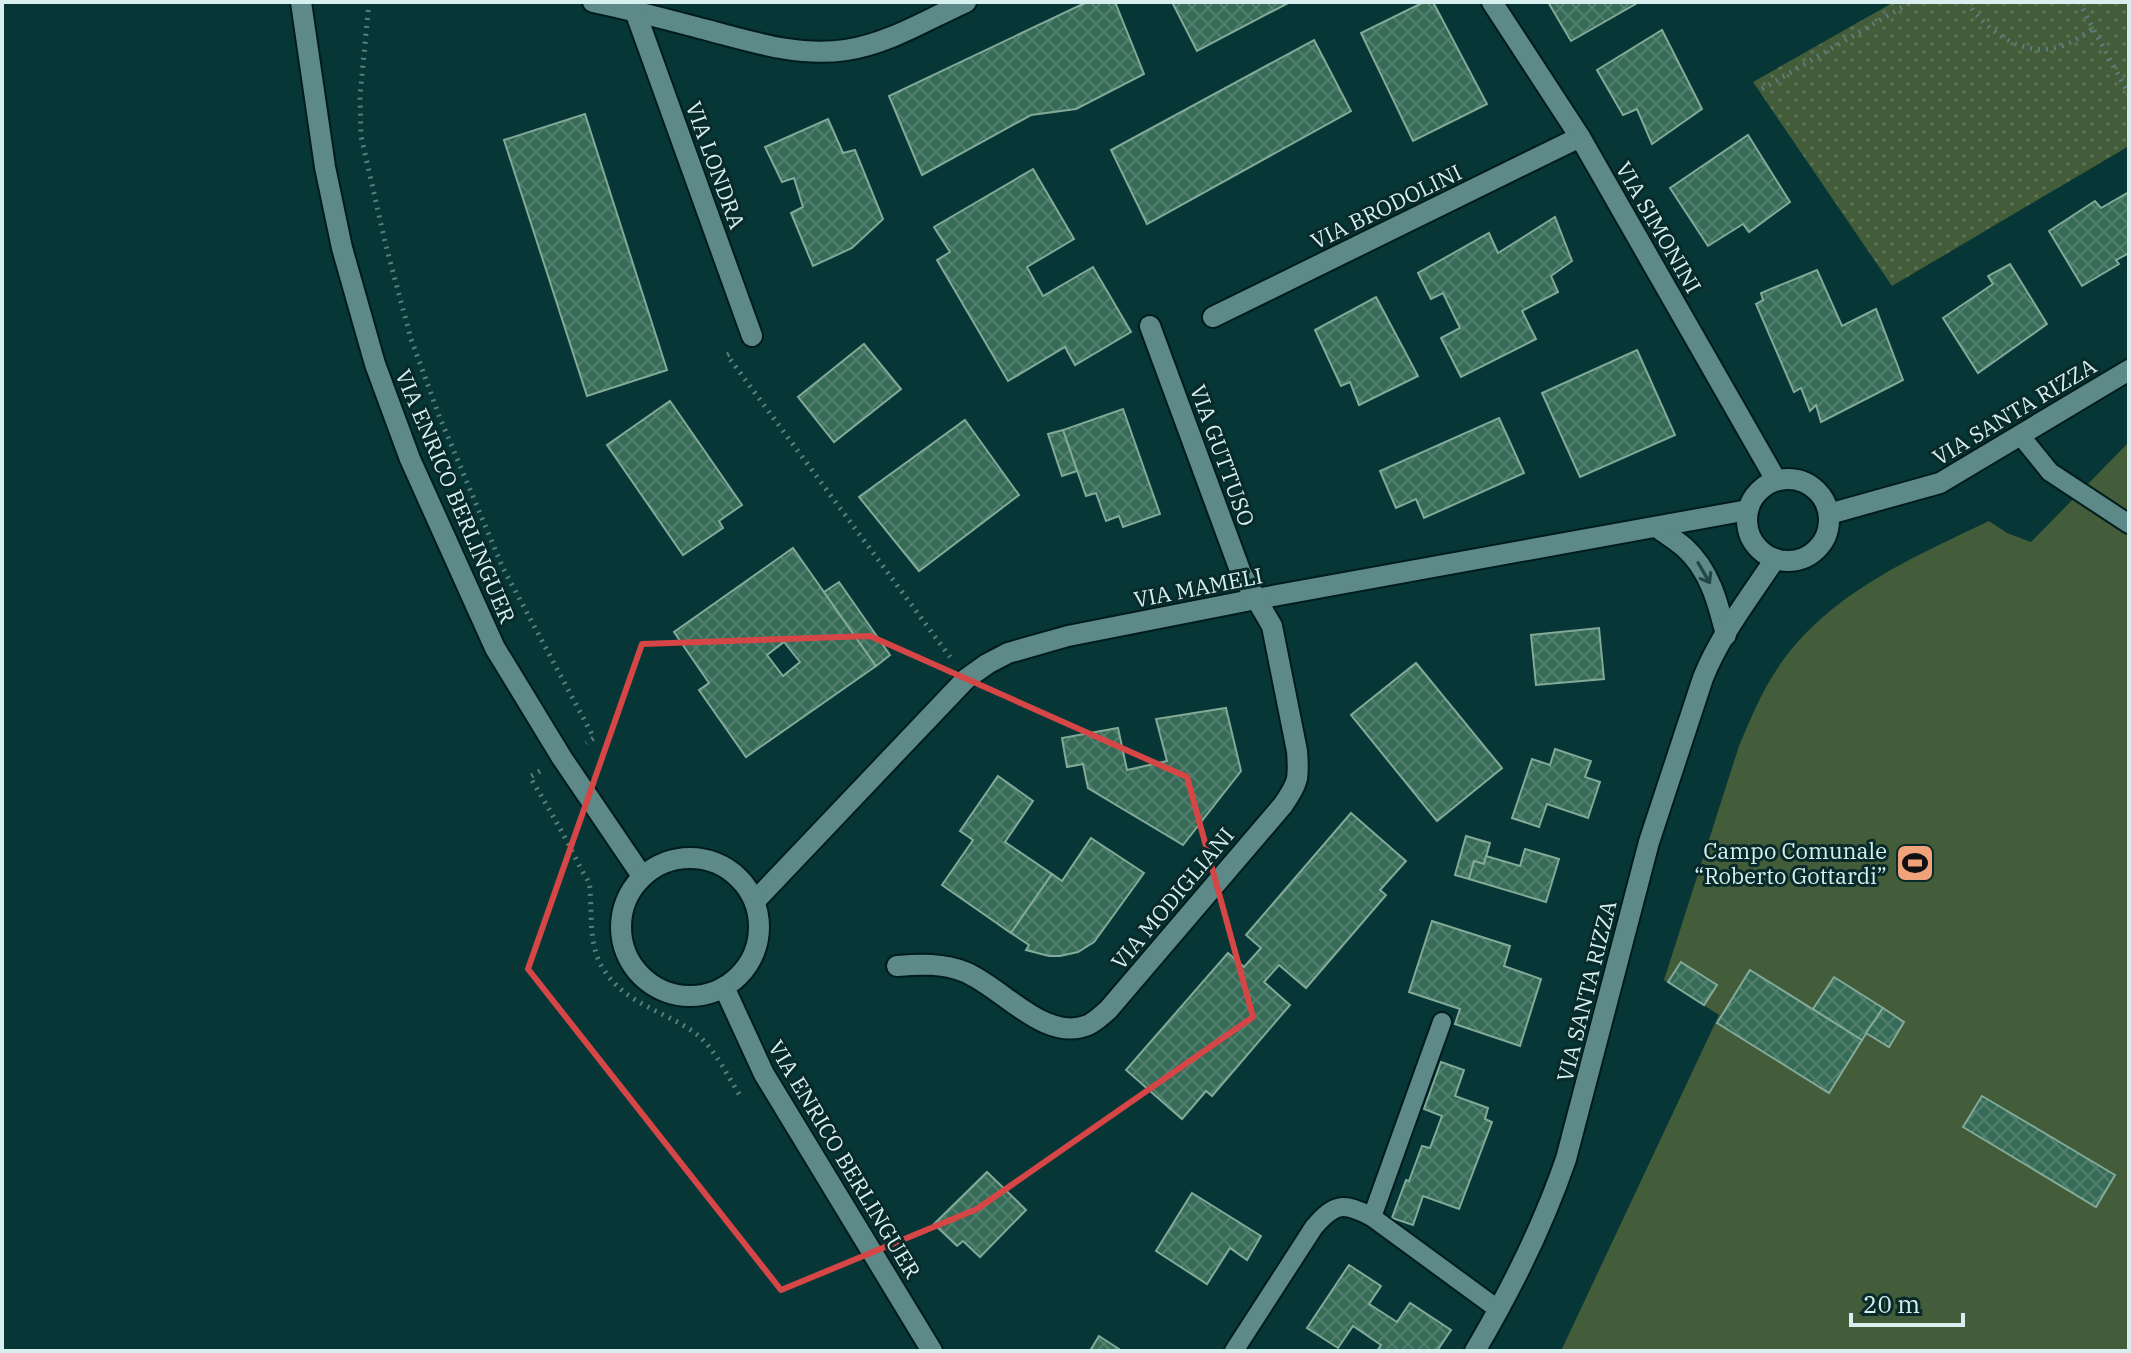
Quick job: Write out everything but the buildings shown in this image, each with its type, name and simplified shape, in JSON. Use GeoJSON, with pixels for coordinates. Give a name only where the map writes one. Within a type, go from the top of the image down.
{"type":"FeatureCollection","features":[{"type":"Feature","properties":{"kind":"street","name":"VIA ENRICO BERLINGUER"},"geometry":{"type":"LineString","coordinates":[[301,2],[325,167],[342,248],[375,364],[410,459],[495,648],[562,758],[642,876]]}},
{"type":"Feature","properties":{"kind":"street"},"geometry":{"type":"LineString","coordinates":[[593,2],[769,46],[820,52],[849,49],[881,40],[966,2]]}},
{"type":"Feature","properties":{"kind":"street","name":"VIA SIMONINI"},"geometry":{"type":"LineString","coordinates":[[1492,2],[1580,137],[1776,480]]}},
{"type":"Feature","properties":{"kind":"street","name":"VIA LONDRA"},"geometry":{"type":"LineString","coordinates":[[635,11],[752,336]]}},
{"type":"Feature","properties":{"kind":"street","name":"VIA BRODOLINI"},"geometry":{"type":"LineString","coordinates":[[1213,317],[1580,137]]}},
{"type":"Feature","properties":{"kind":"street","name":"VIA GUTTUSO"},"geometry":{"type":"LineString","coordinates":[[1150,326],[1241,573],[1256,599]]}},
{"type":"Feature","properties":{"kind":"street","name":"VIA SANTA RIZZA"},"geometry":{"type":"LineString","coordinates":[[1829,514],[1940,483],[2129,370]]}},
{"type":"Feature","properties":{"kind":"street"},"geometry":{"type":"LineString","coordinates":[[1788,478],[1811,485],[1826,503],[1829,528],[1824,542],[1815,552],[1802,558],[1789,561],[1775,559],[1755,545],[1750,534],[1748,510],[1754,497],[1763,487],[1776,480],[1788,478]]}},
{"type":"Feature","properties":{"kind":"street","name":"VIA MAMELI"},"geometry":{"type":"LineString","coordinates":[[755,901],[966,679],[998,658],[1036,644],[1256,599],[1748,510]]}},
{"type":"Feature","properties":{"kind":"street"},"geometry":{"type":"LineString","coordinates":[[1658,528],[1685,548],[1702,568],[1716,597],[1726,635]]}},
{"type":"Feature","properties":{"kind":"street","name":"VIA SANTA RIZZA"},"geometry":{"type":"LineString","coordinates":[[1475,1351],[1499,1310],[1551,1204],[1566,1159],[1649,842],[1703,678],[1710,661],[1775,559]]}},
{"type":"Feature","properties":{"kind":"street","name":"VIA MODIGLIANI"},"geometry":{"type":"LineString","coordinates":[[897,966],[924,964],[965,972],[1037,1019],[1055,1027],[1074,1029],[1090,1024],[1108,1010],[1296,787],[1297,751],[1272,626],[1256,599]]}},
{"type":"Feature","properties":{"kind":"street"},"geometry":{"type":"LineString","coordinates":[[682,858],[705,858],[726,867],[743,881],[755,901],[759,920],[758,940],[740,975],[724,987],[703,995],[681,996],[660,989],[641,977],[628,959],[621,938],[621,915],[628,894],[642,876],[660,864],[682,858]]}},
{"type":"Feature","properties":{"kind":"street","name":"VIA ENRICO BERLINGUER"},"geometry":{"type":"LineString","coordinates":[[724,987],[764,1074],[932,1351]]}},
{"type":"Feature","properties":{"kind":"lane"},"geometry":{"type":"LineString","coordinates":[[2020,435],[2050,472],[2129,524]]}},
{"type":"Feature","properties":{"kind":"lane"},"geometry":{"type":"LineString","coordinates":[[1372,1217],[1442,1022]]}},
{"type":"Feature","properties":{"kind":"lane"},"geometry":{"type":"LineString","coordinates":[[1234,1351],[1314,1227],[1328,1212],[1340,1207],[1372,1217],[1499,1310]]}},
{"type":"Feature","properties":{"kind":"path"},"geometry":{"type":"LineString","coordinates":[[1762,89],[1911,2]]}},
{"type":"Feature","properties":{"kind":"path"},"geometry":{"type":"LineString","coordinates":[[1967,2],[1978,17],[2004,39],[2038,51],[2066,45],[2094,28]]}},
{"type":"Feature","properties":{"kind":"path"},"geometry":{"type":"LineString","coordinates":[[2079,2],[2129,95]]}},
{"type":"Feature","properties":{"kind":"path"},"geometry":{"type":"LineString","coordinates":[[752,336],[727,355],[966,679]]}},
{"type":"Feature","properties":{"kind":"highlighted area"},"geometry":{"type":"Polygon","coordinates":[[[870,636],[1187,777],[1253,1017],[977,1209],[781,1290],[528,969],[642,644],[870,636]]]}},
{"type":"Feature","properties":{"kind":"green space"},"geometry":{"type":"Polygon","coordinates":[[[1894,2],[2129,2],[2129,146],[1892,286],[1753,82],[1894,2]]]}},
{"type":"Feature","properties":{"kind":"green space","name":"Campo Comunale “Roberto Gottardi”"},"geometry":{"type":"Polygon","coordinates":[[[2129,442],[2129,1351],[1561,1351],[1719,1015],[1664,980],[1739,746],[1771,678],[1797,643],[1820,620],[1845,599],[1900,565],[1989,521],[2007,533],[2031,542],[2129,442]]]}},
{"type":"Feature","properties":{"kind":"place","name":"Campo Comunale “Roberto Gottardi”"},"geometry":{"type":"Point","coordinates":[1915,863]}}]}
